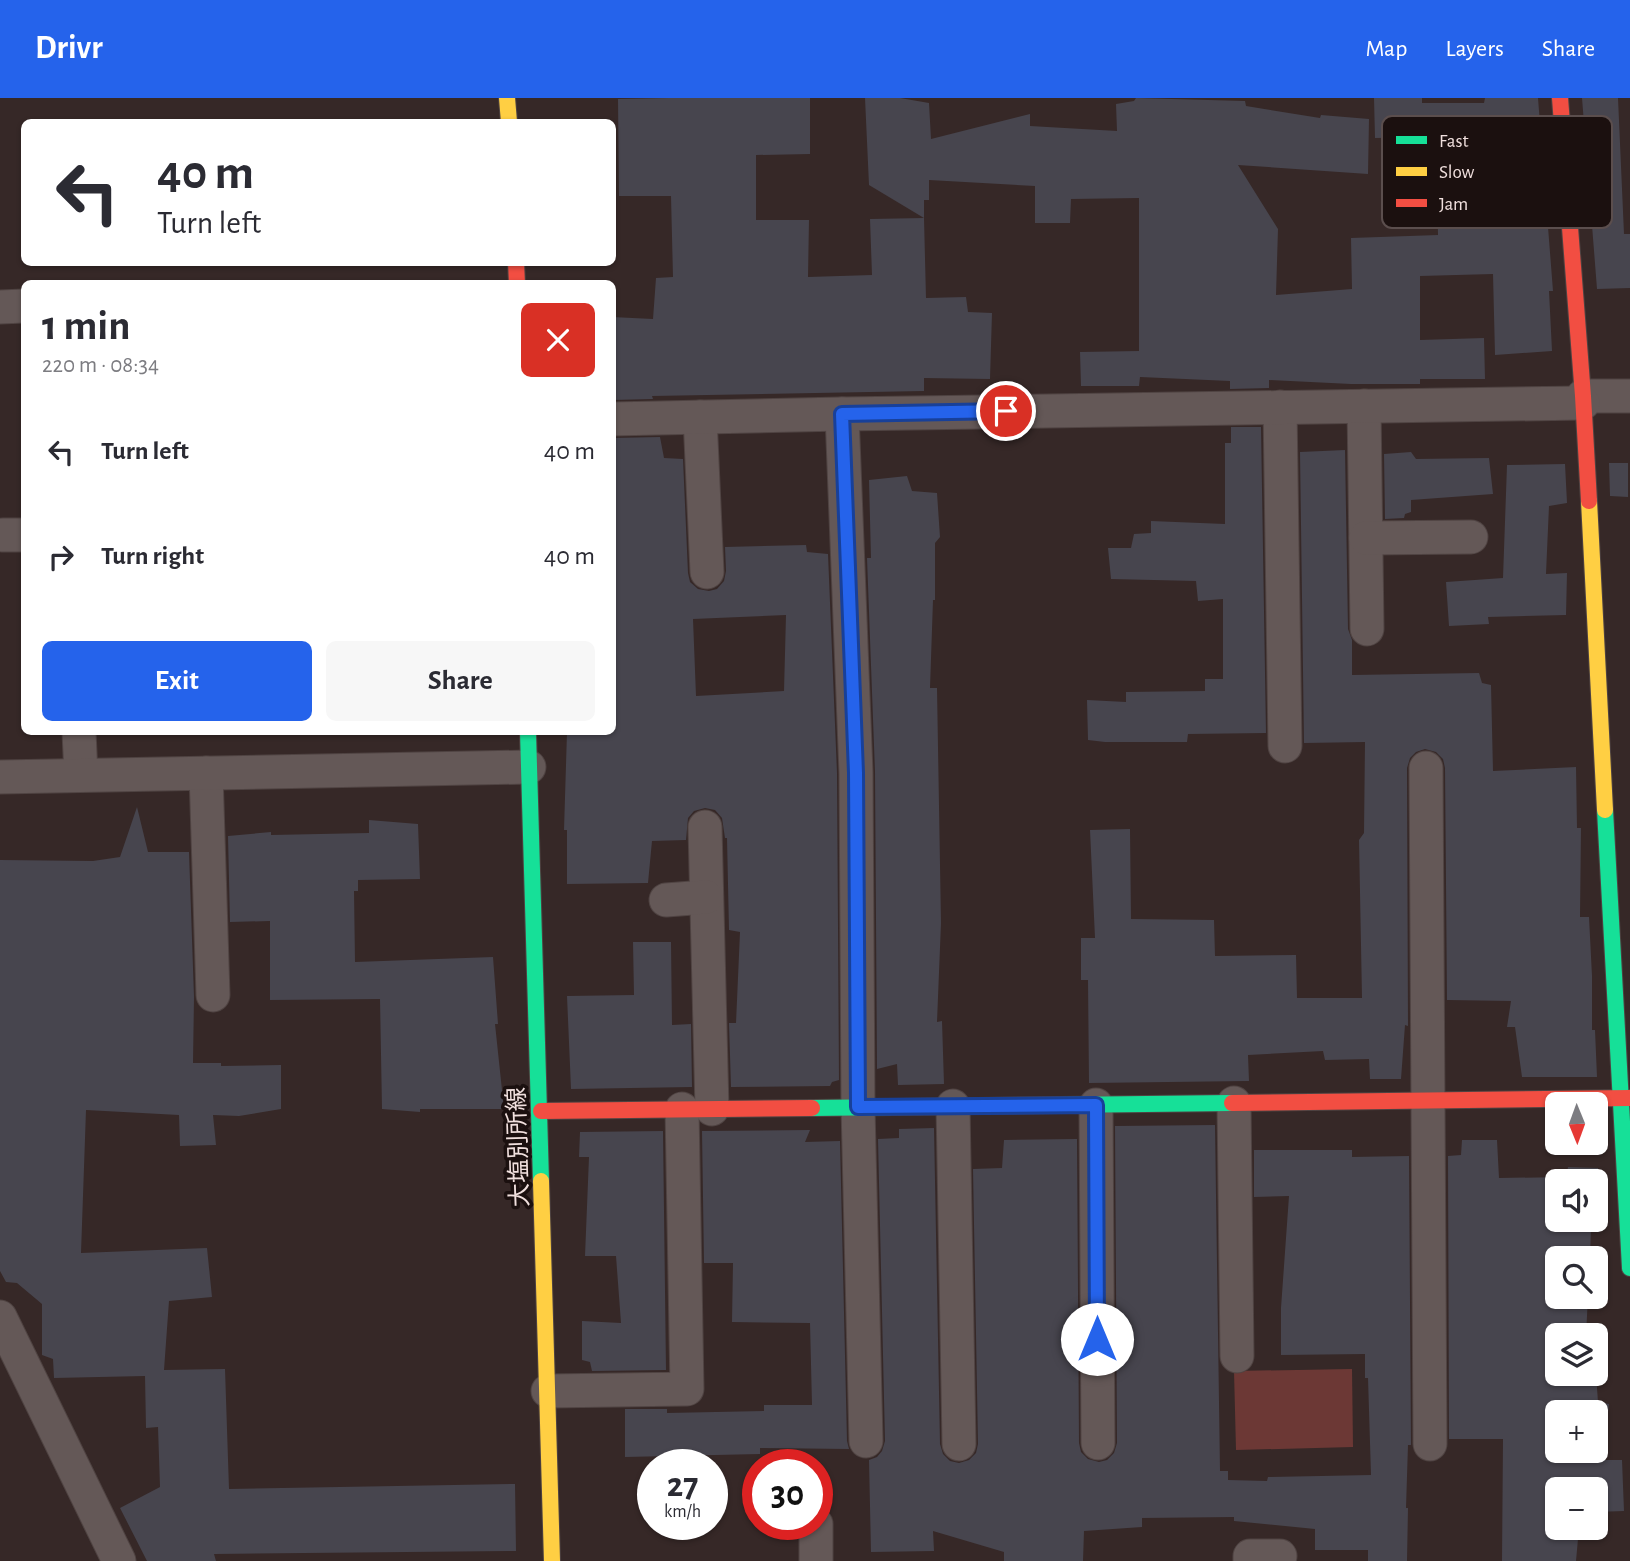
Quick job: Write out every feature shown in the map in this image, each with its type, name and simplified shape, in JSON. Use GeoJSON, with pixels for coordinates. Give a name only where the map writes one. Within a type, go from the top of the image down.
{"type":"FeatureCollection","features":[{"type":"Feature","properties":{"kind":"street"},"geometry":{"type":"LineString","coordinates":[[508,98],[509,119]]}},
{"type":"Feature","properties":{"kind":"street"},"geometry":{"type":"LineString","coordinates":[[1560,98],[1561,116]]}},
{"type":"Feature","properties":{"kind":"street"},"geometry":{"type":"LineString","coordinates":[[1570,228],[1583,399],[1625,1098],[1630,1268]]}},
{"type":"Feature","properties":{"kind":"street"},"geometry":{"type":"LineString","coordinates":[[0,307],[21,306]]}},
{"type":"Feature","properties":{"kind":"street"},"geometry":{"type":"LineString","coordinates":[[616,419],[1364,406],[1630,396]]}},
{"type":"Feature","properties":{"kind":"street"},"geometry":{"type":"LineString","coordinates":[[1364,406],[1367,629]]}},
{"type":"Feature","properties":{"kind":"street"},"geometry":{"type":"LineString","coordinates":[[1280,407],[1285,746]]}},
{"type":"Feature","properties":{"kind":"street"},"geometry":{"type":"LineString","coordinates":[[842,414],[856,773],[858,1107],[866,1441]]}},
{"type":"Feature","properties":{"kind":"street"},"geometry":{"type":"LineString","coordinates":[[700,417],[708,572]]}},
{"type":"Feature","properties":{"kind":"street"},"geometry":{"type":"LineString","coordinates":[[1366,538],[1471,537]]}},
{"type":"Feature","properties":{"kind":"street"},"geometry":{"type":"LineString","coordinates":[[79,735],[80,775]]}},
{"type":"Feature","properties":{"kind":"street","name":"大塩別所線"},"geometry":{"type":"LineString","coordinates":[[528,735],[552,1561]]}},
{"type":"Feature","properties":{"kind":"street"},"geometry":{"type":"LineString","coordinates":[[0,777],[529,767]]}},
{"type":"Feature","properties":{"kind":"street"},"geometry":{"type":"LineString","coordinates":[[1426,768],[1430,1444]]}},
{"type":"Feature","properties":{"kind":"street"},"geometry":{"type":"LineString","coordinates":[[206,773],[213,995]]}},
{"type":"Feature","properties":{"kind":"street"},"geometry":{"type":"LineString","coordinates":[[548,1391],[687,1389],[706,897],[705,827]]}},
{"type":"Feature","properties":{"kind":"street"},"geometry":{"type":"LineString","coordinates":[[666,901],[706,897]]}},
{"type":"Feature","properties":{"kind":"street"},"geometry":{"type":"LineString","coordinates":[[541,1111],[1625,1098]]}},
{"type":"Feature","properties":{"kind":"street"},"geometry":{"type":"LineString","coordinates":[[1234,1103],[1237,1356]]}},
{"type":"Feature","properties":{"kind":"street"},"geometry":{"type":"LineString","coordinates":[[1096,1105],[1098,1443]]}},
{"type":"Feature","properties":{"kind":"street"},"geometry":{"type":"LineString","coordinates":[[953,1107],[959,1444]]}},
{"type":"Feature","properties":{"kind":"street"},"geometry":{"type":"LineString","coordinates":[[0,1317],[119,1561]]}},
{"type":"Feature","properties":{"kind":"street"},"geometry":{"type":"LineString","coordinates":[[816,1540],[816,1561]]}},
{"type":"Feature","properties":{"kind":"shaded area"},"geometry":{"type":"Polygon","coordinates":[[[1352,1369],[1353,1447],[1236,1450],[1234,1371],[1352,1369]]]}},
{"type":"Feature","properties":{"kind":"building"},"geometry":{"type":"Polygon","coordinates":[[[810,98],[810,154],[756,155],[756,220],[809,220],[808,277],[872,275],[870,219],[924,218],[926,298],[966,297],[968,312],[992,313],[990,379],[924,378],[924,391],[652,396],[653,399],[616,400],[616,317],[653,319],[656,278],[673,277],[671,196],[619,196],[618,99],[810,98]]]}},
{"type":"Feature","properties":{"kind":"building"},"geometry":{"type":"Polygon","coordinates":[[[865,98],[900,98],[929,103],[931,139],[1030,114],[1030,126],[1117,131],[1116,104],[1134,101],[1136,98],[1245,101],[1246,106],[1320,118],[1321,115],[1369,119],[1368,174],[1238,165],[1278,229],[1276,295],[1352,289],[1351,238],[1438,235],[1438,228],[1548,228],[1553,291],[1549,291],[1552,351],[1495,355],[1493,274],[1420,276],[1420,340],[1484,338],[1485,379],[1420,379],[1420,384],[1269,380],[1269,388],[1230,389],[1230,381],[1140,377],[1139,386],[1081,386],[1080,352],[1139,351],[1139,198],[1071,199],[1070,223],[1035,223],[1035,186],[929,180],[929,200],[924,200],[924,218],[869,185],[865,98]]]}},
{"type":"Feature","properties":{"kind":"building"},"geometry":{"type":"Polygon","coordinates":[[[1374,98],[1422,98],[1422,103],[1484,103],[1485,98],[1538,98],[1539,116],[1382,116],[1382,138],[1375,138],[1374,98]]]}},
{"type":"Feature","properties":{"kind":"building"},"geometry":{"type":"Polygon","coordinates":[[[1582,98],[1618,98],[1624,234],[1630,234],[1630,288],[1597,289],[1592,228],[1612,228],[1612,116],[1583,116],[1582,98]]]}},
{"type":"Feature","properties":{"kind":"building"},"geometry":{"type":"Polygon","coordinates":[[[1231,427],[1261,427],[1266,733],[1188,734],[1187,742],[1088,740],[1087,700],[1126,702],[1126,692],[1205,691],[1205,679],[1223,679],[1223,599],[1198,601],[1196,581],[1111,579],[1108,548],[1131,548],[1134,534],[1151,533],[1151,521],[1225,524],[1225,443],[1231,443],[1231,427]]]}},
{"type":"Feature","properties":{"kind":"building"},"geometry":{"type":"Polygon","coordinates":[[[660,437],[664,458],[683,459],[688,573],[690,582],[698,589],[717,589],[724,581],[725,547],[806,545],[807,552],[828,554],[837,773],[839,1080],[832,1082],[830,1086],[731,1087],[729,1023],[736,1023],[740,932],[729,930],[727,838],[722,818],[715,810],[705,808],[694,811],[688,818],[686,840],[652,841],[648,883],[567,884],[567,830],[564,830],[567,735],[616,735],[616,438],[660,437]],[[786,615],[693,619],[696,696],[784,691],[786,615]]]}},
{"type":"Feature","properties":{"kind":"building"},"geometry":{"type":"Polygon","coordinates":[[[1345,450],[1348,629],[1352,640],[1352,675],[1479,673],[1482,683],[1491,685],[1493,771],[1576,767],[1577,828],[1581,828],[1580,917],[1589,917],[1592,1030],[1595,1030],[1597,1077],[1522,1077],[1515,1027],[1507,1027],[1511,1001],[1447,1000],[1445,768],[1443,759],[1436,752],[1425,749],[1410,758],[1407,768],[1408,1026],[1405,1025],[1401,1079],[1370,1079],[1369,1059],[1325,1060],[1323,1051],[1248,1055],[1249,1081],[1089,1083],[1088,980],[1081,980],[1081,938],[1095,938],[1090,830],[1130,829],[1131,919],[1214,920],[1215,956],[1296,955],[1297,998],[1362,998],[1359,840],[1364,833],[1365,742],[1304,743],[1300,452],[1345,450]]]}},
{"type":"Feature","properties":{"kind":"building"},"geometry":{"type":"Polygon","coordinates":[[[1411,452],[1416,459],[1489,458],[1493,494],[1411,500],[1411,512],[1405,514],[1404,518],[1385,519],[1384,454],[1411,452]]]}},
{"type":"Feature","properties":{"kind":"building"},"geometry":{"type":"Polygon","coordinates":[[[1609,463],[1628,463],[1628,497],[1610,496],[1609,463]]]}},
{"type":"Feature","properties":{"kind":"building"},"geometry":{"type":"Polygon","coordinates":[[[1565,464],[1567,503],[1549,506],[1546,574],[1567,573],[1566,615],[1488,617],[1489,624],[1449,626],[1446,582],[1503,578],[1507,465],[1565,464]]]}},
{"type":"Feature","properties":{"kind":"building"},"geometry":{"type":"Polygon","coordinates":[[[907,476],[912,491],[937,493],[940,537],[935,543],[930,688],[937,688],[941,923],[937,1022],[942,1021],[944,1084],[898,1085],[897,1064],[877,1069],[875,772],[867,558],[871,558],[869,480],[907,476]]]}},
{"type":"Feature","properties":{"kind":"building"},"geometry":{"type":"Polygon","coordinates":[[[137,807],[148,852],[189,852],[194,997],[193,1063],[221,1063],[221,1066],[281,1065],[281,1109],[239,1116],[213,1115],[216,1145],[180,1146],[179,1115],[86,1110],[81,1253],[207,1248],[212,1297],[169,1301],[164,1370],[225,1369],[229,1489],[515,1484],[516,1551],[214,1554],[216,1561],[147,1561],[120,1508],[160,1487],[158,1427],[146,1428],[145,1376],[54,1378],[53,1359],[42,1355],[42,1304],[17,1283],[6,1282],[0,1271],[0,860],[93,861],[120,857],[137,807]]]}},
{"type":"Feature","properties":{"kind":"building"},"geometry":{"type":"Polygon","coordinates":[[[369,820],[418,824],[420,879],[358,880],[358,891],[354,891],[355,962],[493,957],[498,1024],[495,1024],[504,1109],[420,1109],[420,1112],[382,1109],[380,999],[270,1000],[270,921],[230,922],[228,836],[271,832],[271,835],[369,833],[369,820]]]}},
{"type":"Feature","properties":{"kind":"building"},"geometry":{"type":"Polygon","coordinates":[[[633,942],[671,942],[672,1025],[691,1024],[692,1087],[571,1089],[567,996],[634,995],[633,942]]]}},
{"type":"Feature","properties":{"kind":"building"},"geometry":{"type":"Polygon","coordinates":[[[1215,1125],[1220,1471],[1228,1471],[1228,1480],[1267,1481],[1268,1477],[1371,1475],[1365,1354],[1281,1355],[1281,1308],[1289,1196],[1254,1197],[1254,1150],[1352,1150],[1352,1157],[1409,1156],[1411,1445],[1408,1445],[1407,1561],[1368,1561],[1368,1550],[1315,1550],[1315,1529],[1234,1521],[1234,1517],[1142,1518],[1142,1527],[1084,1531],[1083,1561],[1004,1561],[1004,1552],[933,1531],[934,1551],[871,1552],[869,1460],[877,1457],[885,1441],[878,1139],[899,1138],[899,1129],[934,1128],[940,1444],[943,1454],[950,1461],[959,1463],[969,1460],[976,1453],[978,1444],[973,1169],[1002,1168],[1004,1140],[1077,1139],[1079,1443],[1081,1452],[1088,1459],[1099,1462],[1107,1460],[1114,1453],[1117,1443],[1115,1126],[1215,1125]]]}},
{"type":"Feature","properties":{"kind":"building"},"geometry":{"type":"Polygon","coordinates":[[[810,1130],[805,1142],[840,1141],[849,1449],[760,1448],[742,1449],[742,1454],[728,1455],[728,1449],[637,1449],[637,1457],[625,1457],[625,1409],[667,1409],[667,1413],[764,1411],[764,1405],[812,1405],[810,1323],[732,1322],[733,1263],[704,1263],[702,1131],[810,1130]]]}},
{"type":"Feature","properties":{"kind":"building"},"geometry":{"type":"Polygon","coordinates":[[[663,1131],[666,1370],[592,1371],[590,1362],[582,1360],[582,1321],[621,1323],[616,1256],[585,1256],[589,1157],[579,1157],[580,1132],[663,1131]]]}},
{"type":"Feature","properties":{"kind":"building"},"geometry":{"type":"Polygon","coordinates":[[[1462,1140],[1497,1140],[1499,1178],[1545,1177],[1545,1232],[1591,1232],[1590,1246],[1545,1246],[1545,1309],[1587,1309],[1587,1323],[1545,1323],[1545,1386],[1597,1386],[1598,1400],[1545,1400],[1545,1463],[1608,1463],[1608,1460],[1622,1460],[1624,1511],[1608,1512],[1608,1477],[1545,1477],[1545,1540],[1578,1540],[1576,1561],[1502,1561],[1503,1439],[1449,1439],[1448,1156],[1461,1155],[1462,1140]]]}},
{"type":"Feature","properties":{"kind":"building"},"geometry":{"type":"Polygon","coordinates":[[[1568,1167],[1598,1169],[1568,1169],[1568,1167]]]}},
{"type":"Feature","properties":{"kind":"traffic: fast"},"geometry":{"type":"LineString","coordinates":[[528,735],[541,1181]]}},
{"type":"Feature","properties":{"kind":"traffic: fast"},"geometry":{"type":"LineString","coordinates":[[1605,810],[1630,1268]]}},
{"type":"Feature","properties":{"kind":"traffic: fast"},"geometry":{"type":"LineString","coordinates":[[812,1108],[1232,1103]]}},
{"type":"Feature","properties":{"kind":"traffic: slow"},"geometry":{"type":"LineString","coordinates":[[507,98],[509,119]]}},
{"type":"Feature","properties":{"kind":"traffic: slow"},"geometry":{"type":"LineString","coordinates":[[1589,501],[1605,810]]}},
{"type":"Feature","properties":{"kind":"traffic: slow"},"geometry":{"type":"LineString","coordinates":[[541,1181],[552,1561]]}},
{"type":"Feature","properties":{"kind":"traffic: jam"},"geometry":{"type":"LineString","coordinates":[[1560,98],[1561,116]]}},
{"type":"Feature","properties":{"kind":"traffic: jam"},"geometry":{"type":"LineString","coordinates":[[1570,228],[1589,501]]}},
{"type":"Feature","properties":{"kind":"traffic: jam"},"geometry":{"type":"LineString","coordinates":[[516,266],[517,280]]}},
{"type":"Feature","properties":{"kind":"traffic: jam"},"geometry":{"type":"LineString","coordinates":[[1232,1103],[1630,1098]]}},
{"type":"Feature","properties":{"kind":"traffic: jam"},"geometry":{"type":"LineString","coordinates":[[541,1111],[812,1108]]}},
{"type":"Feature","properties":{"kind":"route"},"geometry":{"type":"LineString","coordinates":[[1006,411],[842,414],[856,773],[858,1107],[1096,1105],[1097,1339]]}}]}
